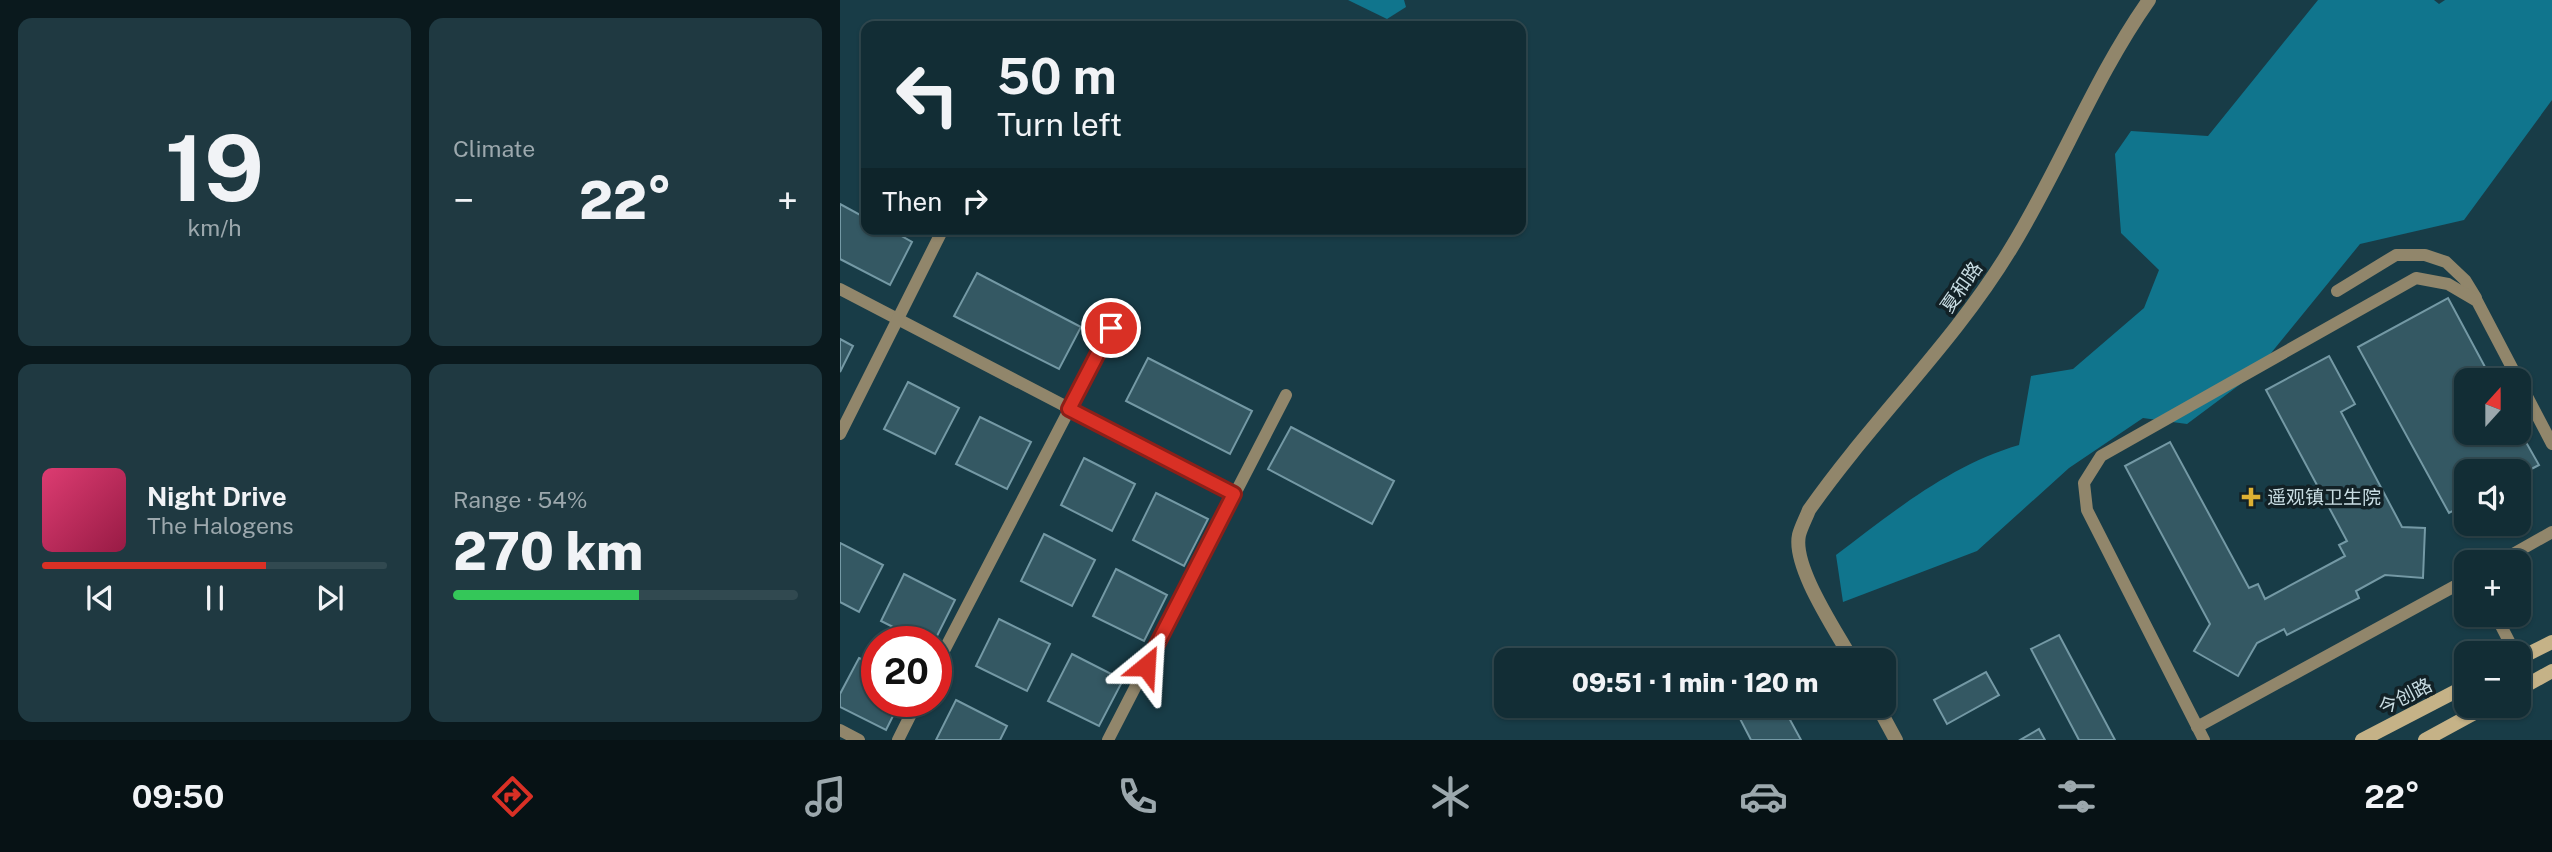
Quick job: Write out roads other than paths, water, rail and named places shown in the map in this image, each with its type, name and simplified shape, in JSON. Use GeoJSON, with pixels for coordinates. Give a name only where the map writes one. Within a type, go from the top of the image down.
{"type":"FeatureCollection","features":[{"type":"Feature","properties":{"kind":"main road"},"geometry":{"type":"LineString","coordinates":[[2531,652],[2552,642]]}},
{"type":"Feature","properties":{"kind":"main road"},"geometry":{"type":"LineString","coordinates":[[2531,683],[2552,671]]}},
{"type":"Feature","properties":{"kind":"main road","name":"今创路"},"geometry":{"type":"LineString","coordinates":[[2362,740],[2454,692]]}},
{"type":"Feature","properties":{"kind":"main road"},"geometry":{"type":"LineString","coordinates":[[2425,740],[2465,718]]}},
{"type":"Feature","properties":{"kind":"street","name":"夏和路"},"geometry":{"type":"LineString","coordinates":[[1845,648],[1809,581],[1799,537],[1809,510],[1961,322],[2010,250],[2096,90],[2149,0]]}},
{"type":"Feature","properties":{"kind":"street"},"geometry":{"type":"LineString","coordinates":[[1884,718],[1896,740]]}},
{"type":"Feature","properties":{"kind":"lane"},"geometry":{"type":"LineString","coordinates":[[840,435],[940,235]]}},
{"type":"Feature","properties":{"kind":"lane"},"geometry":{"type":"LineString","coordinates":[[2337,291],[2396,255],[2425,255],[2446,262],[2465,280],[2552,444]]}},
{"type":"Feature","properties":{"kind":"lane"},"geometry":{"type":"LineString","coordinates":[[2204,740],[2087,510],[2084,483],[2101,456],[2416,278],[2448,284],[2477,301]]}},
{"type":"Feature","properties":{"kind":"lane"},"geometry":{"type":"LineString","coordinates":[[840,289],[1234,494]]}},
{"type":"Feature","properties":{"kind":"lane"},"geometry":{"type":"LineString","coordinates":[[952,635],[1122,308]]}},
{"type":"Feature","properties":{"kind":"lane"},"geometry":{"type":"LineString","coordinates":[[1108,740],[1286,395]]}},
{"type":"Feature","properties":{"kind":"lane"},"geometry":{"type":"LineString","coordinates":[[2520,550],[2552,532]]}},
{"type":"Feature","properties":{"kind":"lane"},"geometry":{"type":"LineString","coordinates":[[2197,727],[2454,587]]}},
{"type":"Feature","properties":{"kind":"lane"},"geometry":{"type":"LineString","coordinates":[[898,740],[910,717]]}},
{"type":"Feature","properties":{"kind":"lane"},"geometry":{"type":"LineString","coordinates":[[840,730],[859,740]]}},
{"type":"Feature","properties":{"kind":"water"},"geometry":{"type":"Polygon","coordinates":[[[1348,0],[1404,0],[1406,7],[1387,19],[1348,0]]]}},
{"type":"Feature","properties":{"kind":"water"},"geometry":{"type":"Polygon","coordinates":[[[2318,0],[2434,0],[2439,4],[2445,0],[2552,0],[2552,100],[2464,220],[2360,244],[2254,374],[2187,424],[2143,418],[2069,468],[1977,551],[1843,602],[1836,555],[1946,477],[2019,445],[2031,376],[2073,369],[2144,308],[2159,270],[2121,233],[2115,154],[2131,131],[2208,136],[2318,0]]]}},
{"type":"Feature","properties":{"kind":"place","name":"遥观镇卫生院"},"geometry":{"type":"Point","coordinates":[2251,497]}}]}
